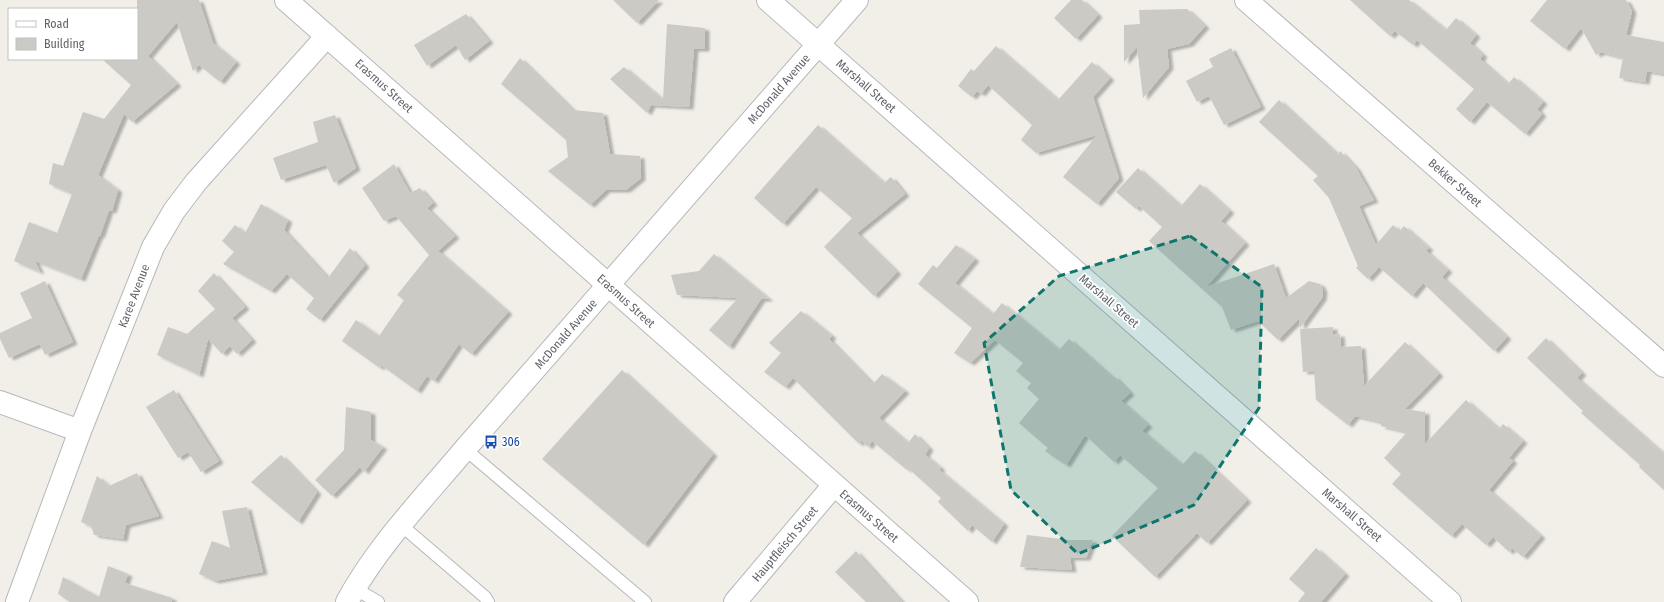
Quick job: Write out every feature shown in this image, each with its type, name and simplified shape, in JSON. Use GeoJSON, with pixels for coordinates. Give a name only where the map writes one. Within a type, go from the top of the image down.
{"type":"FeatureCollection","features":[{"type":"Feature","properties":{"kind":"street","name":"Erasmus Street"},"geometry":{"type":"LineString","coordinates":[[286,0],[967,602]]}},
{"type":"Feature","properties":{"kind":"street","name":"Marshall Street"},"geometry":{"type":"LineString","coordinates":[[768,0],[1450,602]]}},
{"type":"Feature","properties":{"kind":"street","name":"McDonald Avenue"},"geometry":{"type":"LineString","coordinates":[[351,595],[401,525],[465,449],[857,0]]}},
{"type":"Feature","properties":{"kind":"street","name":"Bekker Street"},"geometry":{"type":"LineString","coordinates":[[1253,2],[1664,366]]}},
{"type":"Feature","properties":{"kind":"street","name":"Karee Avenue"},"geometry":{"type":"LineString","coordinates":[[17,602],[80,431],[153,247],[174,211],[196,182],[327,36]]}},
{"type":"Feature","properties":{"kind":"street"},"geometry":{"type":"LineString","coordinates":[[0,402],[80,431]]}},
{"type":"Feature","properties":{"kind":"street","name":"Hauptfleisch Street"},"geometry":{"type":"LineString","coordinates":[[735,602],[834,486]]}},
{"type":"Feature","properties":{"kind":"lane"},"geometry":{"type":"LineString","coordinates":[[465,449],[645,602]]}},
{"type":"Feature","properties":{"kind":"lane"},"geometry":{"type":"LineString","coordinates":[[401,525],[485,597],[488,602]]}},
{"type":"Feature","properties":{"kind":"lane"},"geometry":{"type":"LineString","coordinates":[[351,595],[378,602]]}},
{"type":"Feature","properties":{"kind":"highlighted area"},"geometry":{"type":"Polygon","coordinates":[[[1190,236],[1262,287],[1259,408],[1194,505],[1078,554],[1011,490],[984,343],[1059,276],[1190,236]]]}},
{"type":"Feature","properties":{"kind":"building"},"geometry":{"type":"Polygon","coordinates":[[[137,0],[199,0],[213,43],[236,62],[220,82],[199,65],[193,71],[177,22],[148,56],[177,84],[132,122],[124,114],[98,175],[118,190],[112,211],[109,210],[100,236],[99,235],[81,279],[35,261],[40,272],[14,261],[29,222],[57,233],[72,194],[49,184],[53,163],[63,166],[83,112],[104,119],[131,85],[103,60],[138,60],[137,0]]]}},
{"type":"Feature","properties":{"kind":"building"},"geometry":{"type":"Polygon","coordinates":[[[613,0],[659,0],[637,23],[613,0]]]}},
{"type":"Feature","properties":{"kind":"building"},"geometry":{"type":"Polygon","coordinates":[[[1071,0],[1082,0],[1098,15],[1076,39],[1054,18],[1071,0]]]}},
{"type":"Feature","properties":{"kind":"building"},"geometry":{"type":"Polygon","coordinates":[[[1350,0],[1409,0],[1446,30],[1456,18],[1476,35],[1470,43],[1483,55],[1480,59],[1508,84],[1514,77],[1543,102],[1537,109],[1542,114],[1525,134],[1487,102],[1470,122],[1456,109],[1474,89],[1417,40],[1413,45],[1395,31],[1390,36],[1350,0]]]}},
{"type":"Feature","properties":{"kind":"building"},"geometry":{"type":"Polygon","coordinates":[[[1547,0],[1626,0],[1632,11],[1626,35],[1664,42],[1664,74],[1647,71],[1645,82],[1619,78],[1623,58],[1601,52],[1596,55],[1581,28],[1565,49],[1530,21],[1547,0]]]}},
{"type":"Feature","properties":{"kind":"building"},"geometry":{"type":"Polygon","coordinates":[[[1187,9],[1205,26],[1189,44],[1167,49],[1169,67],[1143,98],[1137,47],[1124,62],[1124,25],[1140,24],[1139,10],[1187,9]]]}},
{"type":"Feature","properties":{"kind":"building"},"geometry":{"type":"Polygon","coordinates":[[[466,14],[489,41],[465,60],[456,45],[427,66],[414,45],[466,14]]]}},
{"type":"Feature","properties":{"kind":"building"},"geometry":{"type":"Polygon","coordinates":[[[667,24],[705,28],[705,49],[694,49],[689,107],[651,105],[647,113],[610,79],[624,67],[663,100],[667,24]]]}},
{"type":"Feature","properties":{"kind":"building"},"geometry":{"type":"Polygon","coordinates":[[[996,46],[1058,100],[1092,62],[1110,78],[1093,97],[1119,178],[1097,204],[1063,177],[1097,135],[1036,153],[1021,140],[1032,125],[988,85],[981,94],[977,91],[972,97],[958,86],[971,69],[974,71],[996,46]]]}},
{"type":"Feature","properties":{"kind":"building"},"geometry":{"type":"Polygon","coordinates":[[[1231,48],[1261,107],[1224,125],[1209,96],[1197,102],[1186,81],[1213,67],[1209,59],[1231,48]]]}},
{"type":"Feature","properties":{"kind":"building"},"geometry":{"type":"Polygon","coordinates":[[[520,58],[573,110],[603,113],[610,154],[640,156],[641,178],[626,190],[606,190],[590,205],[548,171],[568,157],[566,140],[501,84],[520,58]]]}},
{"type":"Feature","properties":{"kind":"building"},"geometry":{"type":"Polygon","coordinates":[[[1279,100],[1338,155],[1340,151],[1356,168],[1374,200],[1359,206],[1376,245],[1393,225],[1400,231],[1404,226],[1429,248],[1426,251],[1448,270],[1442,277],[1507,337],[1494,351],[1423,283],[1412,296],[1379,267],[1368,279],[1356,268],[1358,266],[1329,198],[1313,180],[1318,176],[1259,122],[1279,100]]]}},
{"type":"Feature","properties":{"kind":"building"},"geometry":{"type":"Polygon","coordinates":[[[335,115],[356,168],[334,183],[326,165],[281,180],[273,158],[318,142],[313,122],[335,115]]]}},
{"type":"Feature","properties":{"kind":"building"},"geometry":{"type":"Polygon","coordinates":[[[818,125],[884,183],[891,177],[905,194],[857,233],[897,272],[874,296],[824,247],[852,218],[816,187],[783,224],[754,198],[818,125]]]}},
{"type":"Feature","properties":{"kind":"building"},"geometry":{"type":"Polygon","coordinates":[[[394,164],[410,193],[420,188],[433,203],[427,208],[455,236],[438,251],[508,312],[471,354],[459,344],[434,381],[427,376],[417,391],[381,365],[380,368],[342,341],[356,320],[379,336],[404,300],[397,295],[429,255],[396,216],[384,221],[362,188],[394,164]]]}},
{"type":"Feature","properties":{"kind":"building"},"geometry":{"type":"Polygon","coordinates":[[[1138,168],[1181,206],[1200,184],[1230,211],[1221,221],[1245,243],[1206,287],[1274,264],[1286,298],[1309,281],[1320,284],[1323,290],[1322,298],[1300,328],[1299,319],[1278,340],[1258,321],[1231,330],[1222,307],[1149,241],[1162,227],[1139,206],[1136,209],[1116,192],[1138,168]]]}},
{"type":"Feature","properties":{"kind":"building"},"geometry":{"type":"Polygon","coordinates":[[[261,204],[288,220],[284,230],[328,278],[350,248],[365,265],[320,320],[306,309],[314,298],[287,274],[271,291],[223,264],[234,252],[222,241],[235,225],[245,233],[261,204]]]}},
{"type":"Feature","properties":{"kind":"building"},"geometry":{"type":"Polygon","coordinates":[[[956,245],[975,259],[955,283],[993,314],[1002,303],[1059,350],[1069,339],[1113,378],[1114,376],[1130,393],[1121,401],[1148,425],[1142,431],[1182,465],[1195,451],[1247,500],[1207,543],[1197,533],[1155,577],[1112,536],[1158,488],[1120,455],[1114,462],[1085,435],[1066,465],[1045,451],[1048,448],[1019,423],[1039,399],[1027,388],[1031,383],[1016,371],[1023,363],[995,340],[970,363],[954,353],[972,328],[918,284],[933,265],[937,268],[956,245]]]}},
{"type":"Feature","properties":{"kind":"building"},"geometry":{"type":"Polygon","coordinates":[[[714,254],[769,299],[761,299],[729,347],[709,330],[738,298],[677,295],[671,275],[699,271],[714,254]]]}},
{"type":"Feature","properties":{"kind":"building"},"geometry":{"type":"Polygon","coordinates":[[[214,273],[245,307],[232,318],[252,340],[237,354],[230,346],[222,354],[208,339],[199,375],[157,355],[168,327],[187,334],[215,309],[198,291],[214,273]]]}},
{"type":"Feature","properties":{"kind":"building"},"geometry":{"type":"Polygon","coordinates":[[[45,281],[73,342],[45,355],[40,344],[9,358],[0,339],[0,333],[32,318],[20,293],[45,281]]]}},
{"type":"Feature","properties":{"kind":"building"},"geometry":{"type":"Polygon","coordinates":[[[801,311],[832,336],[829,339],[873,384],[882,374],[905,391],[879,418],[908,443],[915,434],[929,448],[925,455],[941,468],[939,470],[1004,524],[992,542],[972,525],[968,531],[938,502],[941,498],[908,468],[907,470],[872,441],[868,447],[861,440],[859,444],[793,378],[785,387],[764,372],[781,353],[769,343],[801,311]]]}},
{"type":"Feature","properties":{"kind":"building"},"geometry":{"type":"Polygon","coordinates":[[[1333,327],[1333,335],[1340,334],[1341,347],[1361,346],[1364,386],[1405,342],[1439,374],[1405,409],[1424,412],[1425,410],[1425,444],[1466,400],[1499,429],[1503,424],[1523,441],[1509,458],[1513,461],[1489,490],[1541,536],[1523,557],[1512,548],[1509,552],[1493,537],[1486,545],[1462,524],[1451,536],[1392,484],[1401,474],[1384,458],[1407,432],[1381,426],[1381,422],[1355,416],[1348,425],[1316,400],[1314,371],[1303,372],[1300,329],[1333,327]]]}},
{"type":"Feature","properties":{"kind":"building"},"geometry":{"type":"Polygon","coordinates":[[[1546,338],[1582,373],[1577,378],[1664,454],[1664,490],[1639,467],[1640,465],[1581,413],[1583,411],[1527,358],[1546,338]]]}},
{"type":"Feature","properties":{"kind":"building"},"geometry":{"type":"Polygon","coordinates":[[[622,370],[713,454],[644,545],[542,459],[622,370]]]}},
{"type":"Feature","properties":{"kind":"building"},"geometry":{"type":"Polygon","coordinates":[[[174,390],[219,461],[201,472],[188,452],[178,458],[146,407],[174,390]]]}},
{"type":"Feature","properties":{"kind":"building"},"geometry":{"type":"Polygon","coordinates":[[[346,407],[371,412],[371,440],[383,447],[364,472],[360,467],[332,496],[315,480],[344,450],[346,407]]]}},
{"type":"Feature","properties":{"kind":"building"},"geometry":{"type":"Polygon","coordinates":[[[281,455],[317,492],[298,522],[251,482],[281,455]]]}},
{"type":"Feature","properties":{"kind":"building"},"geometry":{"type":"Polygon","coordinates":[[[137,473],[159,516],[126,525],[123,539],[94,535],[91,526],[81,522],[97,476],[109,486],[137,473]]]}},
{"type":"Feature","properties":{"kind":"building"},"geometry":{"type":"Polygon","coordinates":[[[247,507],[263,572],[215,581],[199,574],[212,541],[230,548],[222,511],[247,507]]]}},
{"type":"Feature","properties":{"kind":"building"},"geometry":{"type":"Polygon","coordinates":[[[1027,535],[1070,540],[1093,540],[1086,558],[1070,558],[1072,570],[1020,567],[1027,535]]]}},
{"type":"Feature","properties":{"kind":"building"},"geometry":{"type":"Polygon","coordinates":[[[1316,548],[1345,574],[1321,602],[1298,602],[1305,593],[1289,579],[1316,548]]]}},
{"type":"Feature","properties":{"kind":"building"},"geometry":{"type":"Polygon","coordinates":[[[856,551],[902,602],[866,602],[835,572],[856,551]]]}},
{"type":"Feature","properties":{"kind":"building"},"geometry":{"type":"Polygon","coordinates":[[[108,566],[128,574],[125,583],[172,598],[172,602],[70,602],[58,594],[63,577],[99,597],[108,566]]]}},
{"type":"Feature","properties":{"kind":"place","name":"306"},"geometry":{"type":"Point","coordinates":[491,442]}}]}
